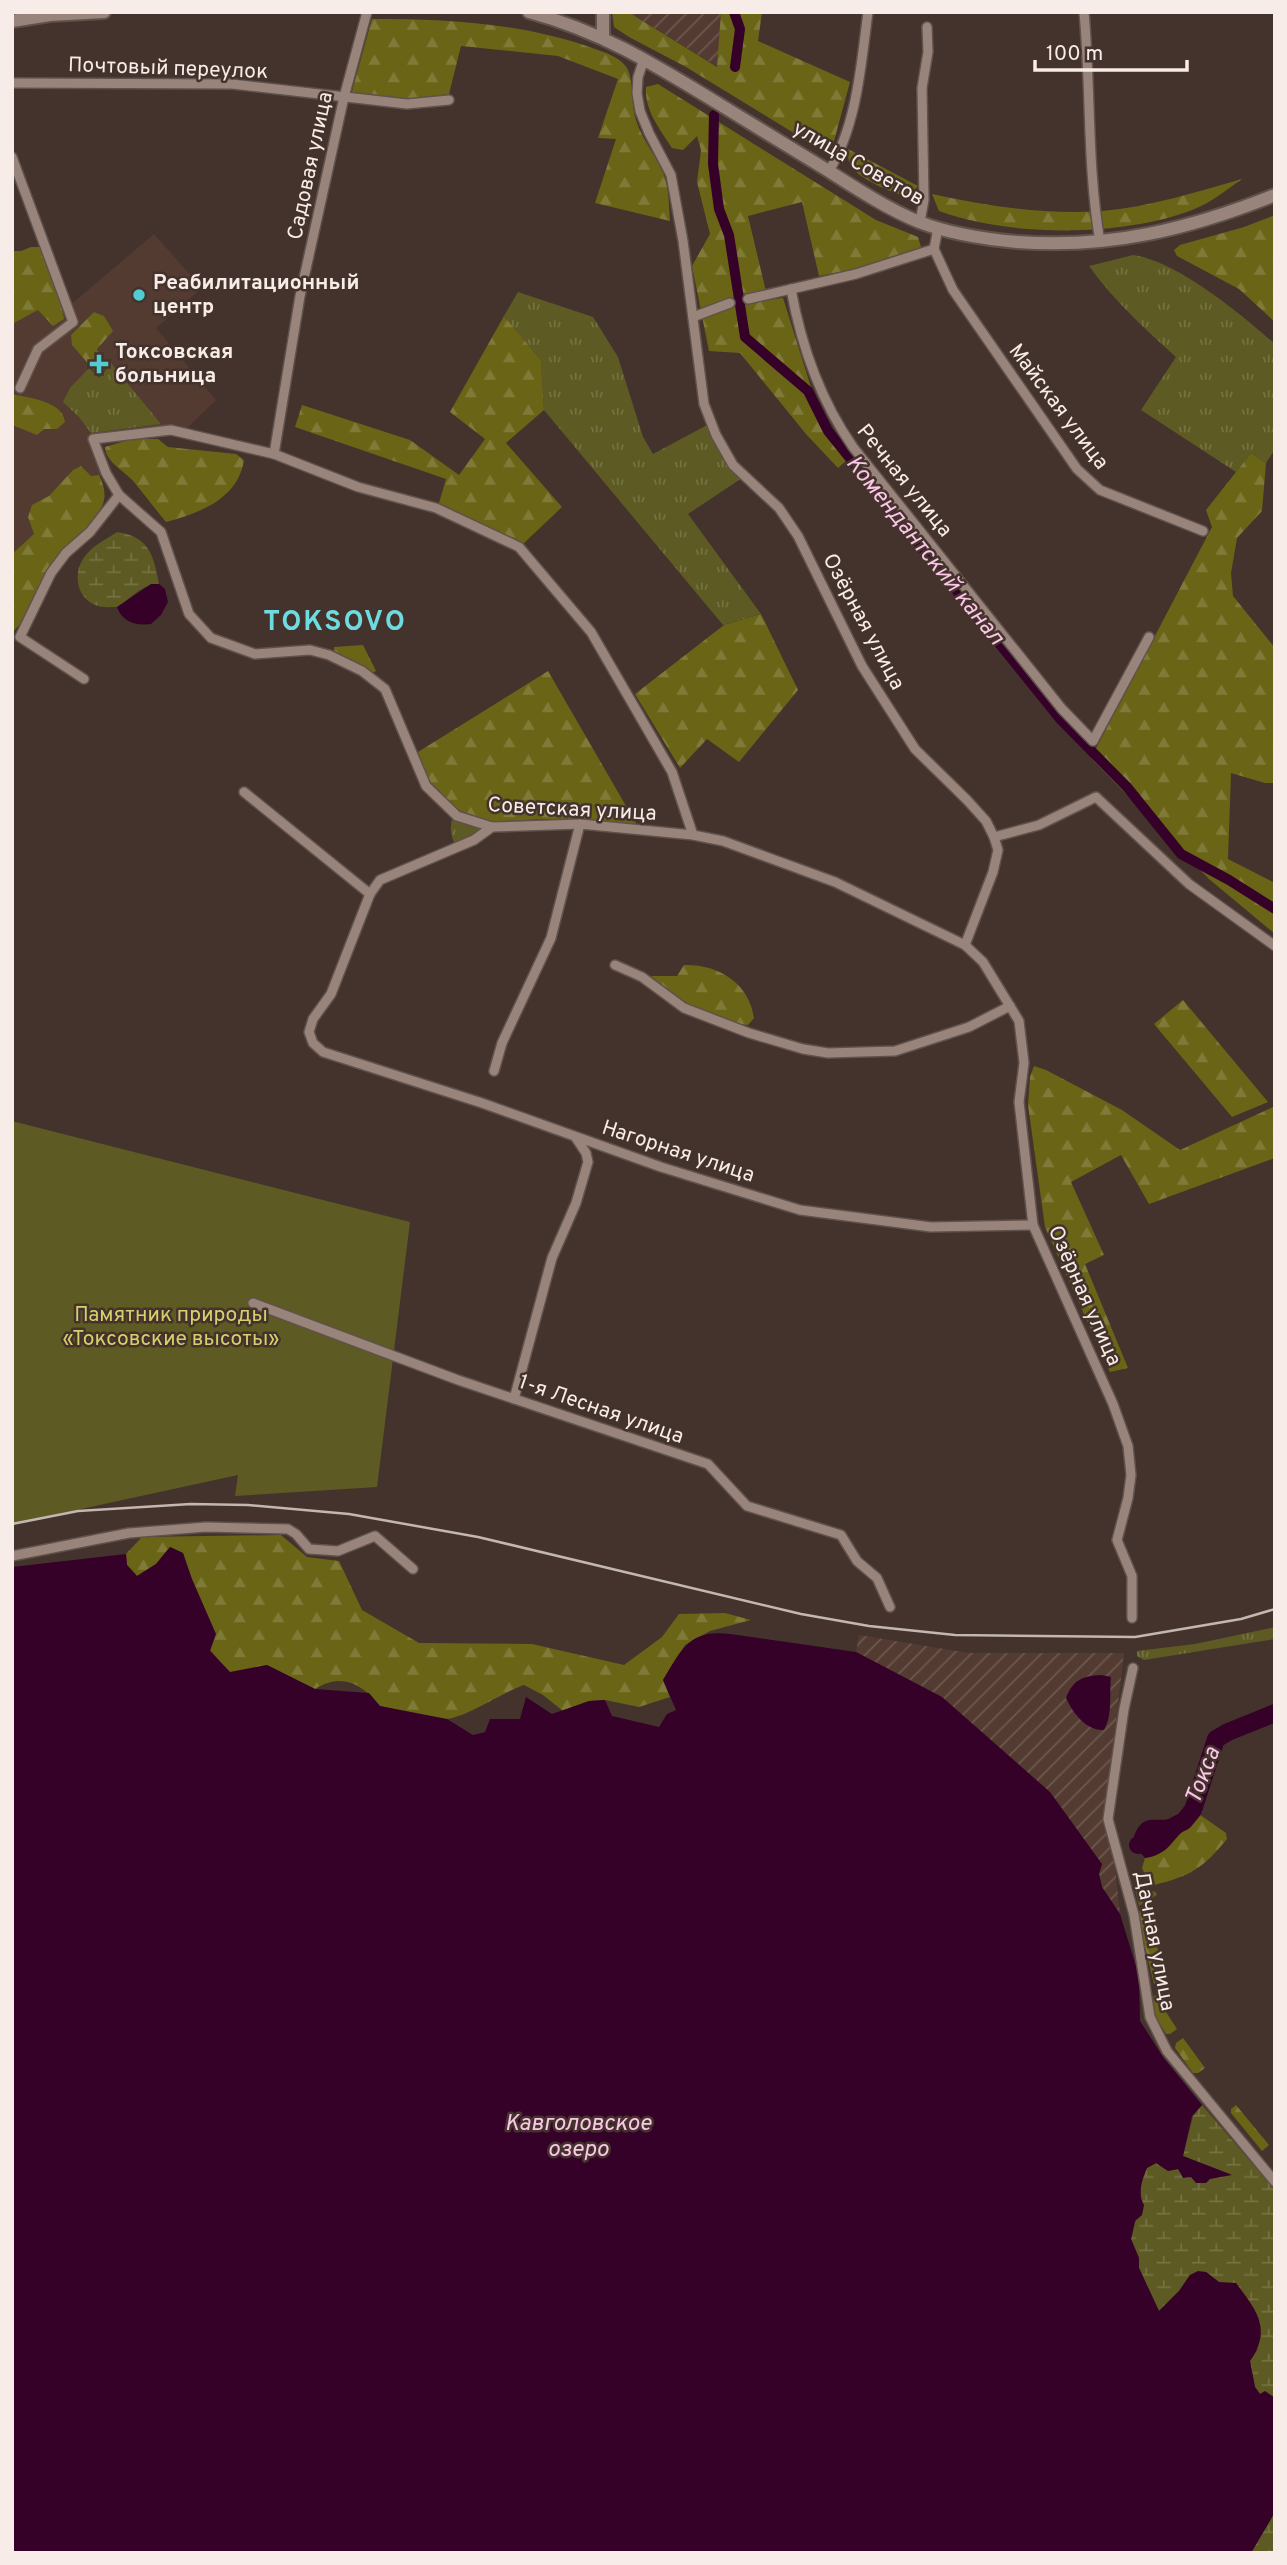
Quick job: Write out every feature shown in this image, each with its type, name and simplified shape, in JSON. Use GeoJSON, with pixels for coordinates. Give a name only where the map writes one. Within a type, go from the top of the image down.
{"type":"FeatureCollection","features":[{"type":"Feature","properties":{"kind":"main road"},"geometry":{"type":"LineString","coordinates":[[12,21],[50,15],[104,12]]}},
{"type":"Feature","properties":{"kind":"main road","name":"улица Советов"},"geometry":{"type":"LineString","coordinates":[[530,12],[567,22],[603,37],[644,59],[882,205],[939,228],[998,240],[1068,244],[1100,242],[1144,237],[1189,225],[1275,195]]}},
{"type":"Feature","properties":{"kind":"main road"},"geometry":{"type":"LineString","coordinates":[[603,12],[603,37]]}},
{"type":"Feature","properties":{"kind":"street","name":"Садовая улица"},"geometry":{"type":"LineString","coordinates":[[274,454],[300,296],[344,97],[367,12]]}},
{"type":"Feature","properties":{"kind":"street"},"geometry":{"type":"LineString","coordinates":[[829,171],[840,153],[850,117],[859,78],[868,12]]}},
{"type":"Feature","properties":{"kind":"street"},"geometry":{"type":"LineString","coordinates":[[1084,12],[1092,179],[1100,242]]}},
{"type":"Feature","properties":{"kind":"street"},"geometry":{"type":"LineString","coordinates":[[920,222],[924,200],[922,88],[928,51],[927,27]]}},
{"type":"Feature","properties":{"kind":"street","name":"Озёрная улица"},"geometry":{"type":"LineString","coordinates":[[644,59],[638,77],[640,111],[671,175],[704,404],[716,435],[733,465],[779,508],[798,536],[862,666],[915,749],[986,821],[994,837]]}},
{"type":"Feature","properties":{"kind":"street","name":"Почтовый переулок"},"geometry":{"type":"LineString","coordinates":[[12,83],[232,84],[407,104],[449,100]]}},
{"type":"Feature","properties":{"kind":"street"},"geometry":{"type":"LineString","coordinates":[[12,157],[73,322],[38,349],[20,388]]}},
{"type":"Feature","properties":{"kind":"street"},"geometry":{"type":"LineString","coordinates":[[748,299],[856,274],[934,249],[939,228]]}},
{"type":"Feature","properties":{"kind":"street","name":"Майская улица"},"geometry":{"type":"LineString","coordinates":[[934,249],[953,290],[1077,469],[1100,490],[1203,531]]}},
{"type":"Feature","properties":{"kind":"street","name":"Речная улица"},"geometry":{"type":"LineString","coordinates":[[792,289],[795,312],[811,365],[833,418],[853,447],[1062,709],[1093,741],[1149,636]]}},
{"type":"Feature","properties":{"kind":"street"},"geometry":{"type":"LineString","coordinates":[[693,317],[730,303]]}},
{"type":"Feature","properties":{"kind":"street"},"geometry":{"type":"LineString","coordinates":[[84,679],[20,637],[51,573],[66,553],[90,532],[119,495],[106,473],[93,439],[171,430],[274,454],[358,487],[436,508],[519,547],[592,632],[672,772],[693,835]]}},
{"type":"Feature","properties":{"kind":"street","name":"Советская улица"},"geometry":{"type":"LineString","coordinates":[[119,495],[161,532],[189,614],[211,638],[255,654],[310,650],[329,654],[362,671],[385,689],[426,786],[457,816],[492,827],[580,824],[693,835],[761,853],[835,882],[965,945]]}},
{"type":"Feature","properties":{"kind":"street"},"geometry":{"type":"LineString","coordinates":[[244,792],[370,894],[380,880],[474,840],[492,827]]}},
{"type":"Feature","properties":{"kind":"street"},"geometry":{"type":"LineString","coordinates":[[965,945],[993,872],[998,850],[994,837],[1039,825],[1096,797],[1189,884],[1275,946]]}},
{"type":"Feature","properties":{"kind":"street"},"geometry":{"type":"LineString","coordinates":[[494,1071],[502,1043],[551,939],[580,824]]}},
{"type":"Feature","properties":{"kind":"street","name":"Нагорная улица"},"geometry":{"type":"LineString","coordinates":[[370,894],[331,994],[313,1019],[309,1032],[313,1043],[323,1052],[482,1103],[661,1167],[800,1210],[931,1227],[1034,1225]]}},
{"type":"Feature","properties":{"kind":"street","name":"Озёрная улица"},"geometry":{"type":"LineString","coordinates":[[965,945],[983,962],[1019,1021],[1024,1063],[1019,1102],[1034,1225],[1113,1404],[1128,1446],[1130,1487],[1117,1541],[1132,1576],[1132,1618]]}},
{"type":"Feature","properties":{"kind":"street"},"geometry":{"type":"LineString","coordinates":[[615,965],[642,977],[684,1008],[749,1033],[828,1054],[895,1051],[969,1027],[1010,1006]]}},
{"type":"Feature","properties":{"kind":"street"},"geometry":{"type":"LineString","coordinates":[[514,1399],[552,1258],[576,1203],[588,1162],[582,1145],[575,1137]]}},
{"type":"Feature","properties":{"kind":"street","name":"1-я Лесная улица"},"geometry":{"type":"LineString","coordinates":[[253,1303],[514,1399],[708,1464],[747,1506],[841,1535],[857,1561],[877,1578],[890,1607]]}},
{"type":"Feature","properties":{"kind":"street"},"geometry":{"type":"LineString","coordinates":[[12,1556],[129,1534],[206,1527],[288,1529],[309,1549],[338,1551],[375,1536],[413,1569]]}},
{"type":"Feature","properties":{"kind":"street","name":"Дачная улица"},"geometry":{"type":"LineString","coordinates":[[1133,1668],[1124,1709],[1108,1819],[1133,1915],[1150,2017],[1167,2051],[1275,2182]]}},
{"type":"Feature","properties":{"kind":"shaded area"},"geometry":{"type":"Polygon","coordinates":[[[628,12],[721,12],[718,67],[628,12]]]}},
{"type":"Feature","properties":{"kind":"shaded area","name":"Токсовская больница"},"geometry":{"type":"Polygon","coordinates":[[[154,234],[202,288],[156,328],[216,400],[186,429],[166,426],[88,435],[103,472],[85,492],[12,555],[12,274],[68,307],[154,234]]]}},
{"type":"Feature","properties":{"kind":"shaded area"},"geometry":{"type":"Polygon","coordinates":[[[859,1635],[969,1653],[1124,1653],[1104,1821],[1114,1858],[1120,1914],[1102,1887],[1099,1874],[942,1697],[856,1652],[859,1635]]]}},
{"type":"Feature","properties":{"kind":"green space"},"geometry":{"type":"Polygon","coordinates":[[[612,12],[628,12],[717,67],[721,12],[762,12],[758,41],[850,82],[834,141],[828,148],[820,149],[686,67],[629,37],[614,27],[612,12]]]}},
{"type":"Feature","properties":{"kind":"green space"},"geometry":{"type":"Polygon","coordinates":[[[372,19],[429,20],[513,28],[568,40],[617,58],[629,73],[636,120],[665,178],[670,221],[595,203],[616,139],[598,138],[618,79],[558,56],[461,46],[446,106],[409,109],[349,102],[372,19]]]}},
{"type":"Feature","properties":{"kind":"green space"},"geometry":{"type":"Polygon","coordinates":[[[658,84],[876,220],[918,237],[921,247],[855,269],[819,276],[802,202],[748,216],[768,300],[783,298],[825,432],[848,459],[838,468],[806,434],[740,353],[709,351],[692,266],[710,234],[697,182],[701,150],[697,136],[683,150],[672,148],[650,111],[646,95],[646,87],[658,84]]]}},
{"type":"Feature","properties":{"kind":"green space"},"geometry":{"type":"Polygon","coordinates":[[[848,149],[918,186],[909,197],[872,183],[852,168],[848,149]]]}},
{"type":"Feature","properties":{"kind":"green space"},"geometry":{"type":"Polygon","coordinates":[[[1242,179],[1192,210],[1164,219],[1100,229],[1031,229],[967,220],[939,211],[932,194],[1016,208],[1059,212],[1102,211],[1155,203],[1242,179]]]}},
{"type":"Feature","properties":{"kind":"green space"},"geometry":{"type":"Polygon","coordinates":[[[1275,215],[1275,322],[1239,289],[1177,256],[1174,250],[1180,245],[1244,227],[1275,215]]]}},
{"type":"Feature","properties":{"kind":"green space"},"geometry":{"type":"Polygon","coordinates":[[[40,247],[61,303],[64,319],[53,326],[38,310],[12,324],[12,251],[40,247]]]}},
{"type":"Feature","properties":{"kind":"green space"},"geometry":{"type":"Polygon","coordinates":[[[1133,255],[1169,267],[1208,290],[1275,344],[1275,449],[1266,463],[1251,453],[1236,472],[1141,410],[1176,357],[1119,303],[1089,266],[1133,255]]]}},
{"type":"Feature","properties":{"kind":"green space"},"geometry":{"type":"Polygon","coordinates":[[[518,292],[593,317],[618,357],[643,437],[653,454],[709,424],[742,478],[688,514],[761,614],[723,625],[544,410],[541,360],[504,316],[518,292]]]}},
{"type":"Feature","properties":{"kind":"green space"},"geometry":{"type":"Polygon","coordinates":[[[94,312],[104,316],[113,331],[97,349],[105,368],[99,376],[72,345],[71,335],[94,312]]]}},
{"type":"Feature","properties":{"kind":"green space"},"geometry":{"type":"Polygon","coordinates":[[[504,316],[541,360],[544,410],[506,443],[562,507],[523,544],[439,503],[446,479],[295,427],[302,405],[410,440],[459,475],[485,439],[450,412],[504,316]]]}},
{"type":"Feature","properties":{"kind":"green space"},"geometry":{"type":"Polygon","coordinates":[[[110,360],[161,424],[91,433],[63,402],[70,388],[89,368],[99,378],[107,369],[104,363],[110,360]]]}},
{"type":"Feature","properties":{"kind":"green space"},"geometry":{"type":"Polygon","coordinates":[[[12,394],[52,405],[63,415],[65,422],[57,429],[44,429],[37,435],[12,425],[12,394]]]}},
{"type":"Feature","properties":{"kind":"green space"},"geometry":{"type":"Polygon","coordinates":[[[132,439],[158,439],[168,447],[236,454],[244,460],[234,485],[216,502],[192,514],[166,522],[106,453],[105,447],[132,439]]]}},
{"type":"Feature","properties":{"kind":"green space"},"geometry":{"type":"Polygon","coordinates":[[[1251,453],[1266,463],[1262,511],[1237,538],[1231,573],[1233,596],[1275,648],[1275,783],[1265,783],[1231,773],[1228,859],[1275,883],[1275,934],[1209,879],[1091,758],[1212,527],[1206,510],[1251,453]]]}},
{"type":"Feature","properties":{"kind":"green space"},"geometry":{"type":"Polygon","coordinates":[[[81,466],[91,476],[99,475],[104,491],[102,506],[92,522],[52,563],[33,608],[12,633],[12,554],[34,534],[28,517],[32,505],[49,496],[73,470],[81,466]]]}},
{"type":"Feature","properties":{"kind":"green space"},"geometry":{"type":"Polygon","coordinates":[[[117,532],[136,538],[148,549],[159,584],[141,589],[117,607],[97,606],[84,597],[78,585],[78,572],[90,550],[117,532]]]}},
{"type":"Feature","properties":{"kind":"green space"},"geometry":{"type":"Polygon","coordinates":[[[761,614],[798,690],[739,762],[707,739],[680,768],[635,694],[724,625],[761,614]]]}},
{"type":"Feature","properties":{"kind":"green space"},"geometry":{"type":"Polygon","coordinates":[[[363,645],[376,671],[372,673],[364,666],[334,652],[334,647],[363,645]]]}},
{"type":"Feature","properties":{"kind":"green space"},"geometry":{"type":"Polygon","coordinates":[[[548,671],[637,825],[544,819],[493,822],[457,810],[429,784],[418,752],[548,671]]]}},
{"type":"Feature","properties":{"kind":"green space"},"geometry":{"type":"Polygon","coordinates":[[[457,810],[493,822],[495,830],[477,844],[460,852],[451,831],[457,810]]]}},
{"type":"Feature","properties":{"kind":"green space"},"geometry":{"type":"Polygon","coordinates":[[[684,965],[708,968],[730,978],[746,994],[754,1018],[748,1025],[708,1015],[671,994],[651,976],[677,976],[684,965]]]}},
{"type":"Feature","properties":{"kind":"green space"},"geometry":{"type":"Polygon","coordinates":[[[1183,1000],[1268,1102],[1232,1117],[1154,1024],[1183,1000]]]}},
{"type":"Feature","properties":{"kind":"green space"},"geometry":{"type":"Polygon","coordinates":[[[1034,1066],[1122,1110],[1180,1150],[1275,1106],[1275,1158],[1149,1204],[1121,1155],[1071,1182],[1104,1255],[1085,1264],[1128,1368],[1110,1372],[1045,1227],[1028,1105],[1030,1077],[1034,1066]]]}},
{"type":"Feature","properties":{"kind":"green space","name":"Памятник природы «Токсовские высоты»"},"geometry":{"type":"Polygon","coordinates":[[[12,1121],[410,1222],[377,1487],[235,1496],[238,1475],[12,1524],[12,1121]]]}},
{"type":"Feature","properties":{"kind":"green space"},"geometry":{"type":"Polygon","coordinates":[[[281,1535],[307,1557],[339,1561],[362,1610],[419,1643],[532,1644],[624,1665],[662,1637],[679,1614],[725,1613],[751,1620],[710,1631],[685,1645],[663,1680],[670,1697],[639,1707],[605,1700],[589,1701],[563,1711],[543,1695],[524,1685],[472,1711],[444,1719],[380,1706],[359,1686],[343,1681],[334,1681],[315,1689],[267,1665],[230,1673],[210,1650],[183,1553],[170,1547],[156,1564],[137,1576],[127,1565],[126,1554],[142,1537],[281,1535]]]}},
{"type":"Feature","properties":{"kind":"green space"},"geometry":{"type":"Polygon","coordinates":[[[1275,1627],[1275,1639],[1144,1660],[1137,1656],[1137,1651],[1195,1644],[1275,1627]]]}},
{"type":"Feature","properties":{"kind":"green space"},"geometry":{"type":"Polygon","coordinates":[[[1193,1810],[1226,1833],[1227,1839],[1195,1870],[1154,1885],[1147,1879],[1142,1868],[1145,1858],[1159,1854],[1168,1847],[1186,1828],[1184,1821],[1193,1810]]]}},
{"type":"Feature","properties":{"kind":"green space"},"geometry":{"type":"Polygon","coordinates":[[[1134,1886],[1156,1892],[1157,1895],[1139,1906],[1134,1886]]]}},
{"type":"Feature","properties":{"kind":"green space"},"geometry":{"type":"Polygon","coordinates":[[[1146,1905],[1166,1980],[1158,1984],[1154,1984],[1137,1913],[1146,1905]]]}},
{"type":"Feature","properties":{"kind":"green space"},"geometry":{"type":"Polygon","coordinates":[[[1155,1995],[1177,2029],[1170,2034],[1166,2034],[1154,2014],[1151,2000],[1155,1995]]]}},
{"type":"Feature","properties":{"kind":"green space"},"geometry":{"type":"Polygon","coordinates":[[[1183,2038],[1205,2068],[1198,2073],[1193,2073],[1175,2048],[1176,2043],[1183,2038]]]}},
{"type":"Feature","properties":{"kind":"green space"},"geometry":{"type":"Polygon","coordinates":[[[1202,2105],[1275,2190],[1275,2398],[1266,2392],[1260,2394],[1255,2387],[1250,2361],[1258,2349],[1219,2282],[1206,2272],[1190,2275],[1179,2291],[1159,2311],[1139,2268],[1139,2258],[1131,2239],[1146,2168],[1156,2163],[1168,2171],[1178,2169],[1191,2176],[1203,2178],[1230,2174],[1183,2156],[1193,2116],[1202,2105]]]}},
{"type":"Feature","properties":{"kind":"green space"},"geometry":{"type":"Polygon","coordinates":[[[1236,2105],[1269,2145],[1262,2151],[1231,2113],[1231,2109],[1236,2105]]]}},
{"type":"Feature","properties":{"kind":"green space"},"geometry":{"type":"Polygon","coordinates":[[[1275,2512],[1275,2553],[1251,2553],[1275,2512]]]}},
{"type":"Feature","properties":{"kind":"water"},"geometry":{"type":"Polygon","coordinates":[[[151,584],[159,584],[165,589],[168,602],[161,615],[151,624],[135,623],[122,616],[117,607],[151,584]]]}},
{"type":"Feature","properties":{"kind":"water","name":"Кавголовское озеро"},"geometry":{"type":"Polygon","coordinates":[[[170,1547],[183,1553],[216,1634],[210,1651],[230,1672],[267,1665],[315,1689],[369,1693],[380,1706],[447,1719],[473,1735],[485,1732],[490,1719],[520,1719],[526,1697],[552,1714],[589,1701],[605,1700],[612,1716],[659,1727],[667,1714],[676,1710],[663,1680],[688,1644],[705,1635],[730,1634],[856,1652],[942,1697],[1050,1792],[1102,1864],[1099,1874],[1102,1887],[1120,1914],[1139,1976],[1140,2021],[1163,2057],[1202,2105],[1192,2116],[1183,2156],[1232,2175],[1210,2179],[1206,2183],[1196,2183],[1191,2177],[1183,2178],[1178,2169],[1168,2171],[1156,2163],[1147,2168],[1141,2186],[1144,2205],[1142,2215],[1135,2221],[1131,2239],[1139,2258],[1139,2268],[1159,2311],[1179,2291],[1190,2275],[1198,2271],[1206,2272],[1219,2282],[1236,2283],[1259,2320],[1260,2339],[1250,2361],[1255,2387],[1260,2394],[1265,2391],[1275,2398],[1275,2512],[1251,2553],[12,2553],[12,1567],[126,1554],[127,1565],[137,1576],[156,1564],[170,1547]]]}},
{"type":"Feature","properties":{"kind":"water"},"geometry":{"type":"Polygon","coordinates":[[[1101,1675],[1111,1677],[1110,1711],[1104,1730],[1097,1730],[1076,1715],[1066,1698],[1079,1680],[1101,1675]]]}},
{"type":"Feature","properties":{"kind":"water"},"geometry":{"type":"Polygon","coordinates":[[[1193,1810],[1184,1821],[1186,1828],[1168,1847],[1159,1854],[1145,1858],[1139,1851],[1134,1836],[1141,1824],[1149,1820],[1172,1819],[1193,1810]]]}},
{"type":"Feature","properties":{"kind":"waterway","name":"Комендантский канал"},"geometry":{"type":"LineString","coordinates":[[734,12],[740,29],[735,67]]}},
{"type":"Feature","properties":{"kind":"waterway","name":"Комендантский канал"},"geometry":{"type":"LineString","coordinates":[[714,115],[713,164],[719,209],[729,235],[745,337],[808,391],[828,431],[1061,720],[1127,787],[1181,854],[1275,909]]}},
{"type":"Feature","properties":{"kind":"waterway","name":"Токса"},"geometry":{"type":"LineString","coordinates":[[1138,1845],[1184,1821],[1193,1810],[1216,1739],[1275,1713]]}},
{"type":"Feature","properties":{"kind":"railway"},"geometry":{"type":"LineString","coordinates":[[12,1524],[78,1511],[191,1504],[248,1505],[349,1514],[478,1537],[801,1614],[869,1626],[955,1635],[1135,1637],[1241,1619],[1275,1609]]}},
{"type":"Feature","properties":{"kind":"place","name":"Реабилитационный центр"},"geometry":{"type":"Point","coordinates":[139,295]}},
{"type":"Feature","properties":{"kind":"place","name":"Токсовская больница"},"geometry":{"type":"Point","coordinates":[99,364]}},
{"type":"Feature","properties":{"kind":"district","name":"TOKSOVO"},"geometry":{"type":"Point","coordinates":[335,623]}}]}
